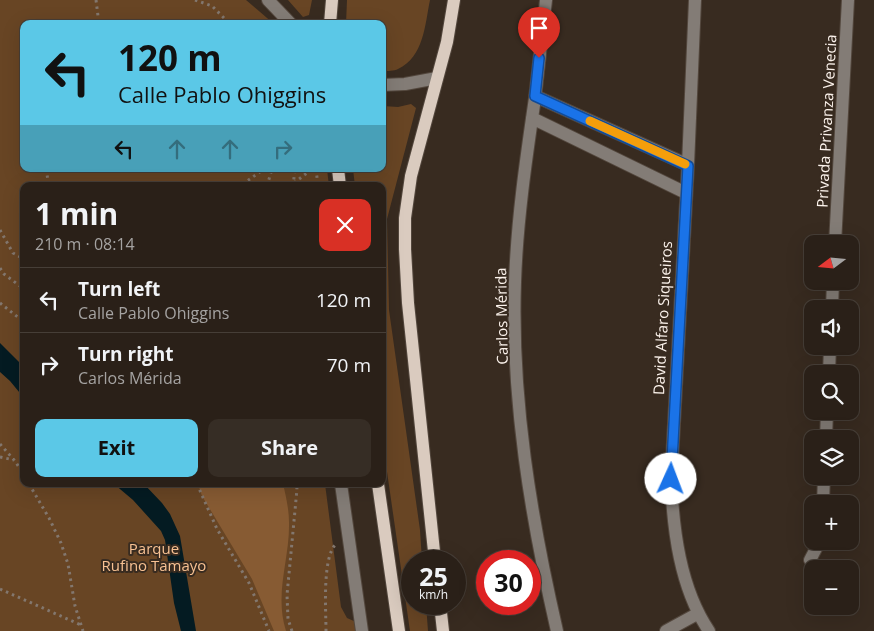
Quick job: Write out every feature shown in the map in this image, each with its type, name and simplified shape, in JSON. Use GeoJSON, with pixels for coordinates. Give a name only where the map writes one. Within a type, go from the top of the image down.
{"type":"FeatureCollection","features":[{"type":"Feature","properties":{"kind":"main road"},"geometry":{"type":"LineString","coordinates":[[330,20],[332,0]]}},
{"type":"Feature","properties":{"kind":"main road"},"geometry":{"type":"LineString","coordinates":[[434,550],[408,303],[405,218],[410,184],[447,42],[454,0]]}},
{"type":"Feature","properties":{"kind":"main road"},"geometry":{"type":"LineString","coordinates":[[378,487],[399,631]]}},
{"type":"Feature","properties":{"kind":"main road"},"geometry":{"type":"LineString","coordinates":[[441,615],[443,631]]}},
{"type":"Feature","properties":{"kind":"street"},"geometry":{"type":"LineString","coordinates":[[268,0],[287,20]]}},
{"type":"Feature","properties":{"kind":"street","name":"Carlos Mérida"},"geometry":{"type":"LineString","coordinates":[[546,0],[518,234],[515,330],[518,390],[525,451],[536,525],[557,631]]}},
{"type":"Feature","properties":{"kind":"street","name":"David Alfaro Siqueiros"},"geometry":{"type":"LineString","coordinates":[[695,0],[671,479],[672,508],[678,546],[698,614],[709,631]]}},
{"type":"Feature","properties":{"kind":"street","name":"Privada Privanza Venecia"},"geometry":{"type":"LineString","coordinates":[[835,235],[848,0]]}},
{"type":"Feature","properties":{"kind":"street"},"geometry":{"type":"LineString","coordinates":[[386,85],[404,84],[437,78]]}},
{"type":"Feature","properties":{"kind":"street"},"geometry":{"type":"LineString","coordinates":[[535,96],[688,166]]}},
{"type":"Feature","properties":{"kind":"street"},"geometry":{"type":"LineString","coordinates":[[532,118],[686,193]]}},
{"type":"Feature","properties":{"kind":"street"},"geometry":{"type":"LineString","coordinates":[[341,487],[362,631]]}},
{"type":"Feature","properties":{"kind":"street"},"geometry":{"type":"LineString","coordinates":[[810,560],[815,550]]}},
{"type":"Feature","properties":{"kind":"street"},"geometry":{"type":"LineString","coordinates":[[666,631],[698,614]]}},
{"type":"Feature","properties":{"kind":"path"},"geometry":{"type":"LineString","coordinates":[[96,0],[98,20]]}},
{"type":"Feature","properties":{"kind":"path"},"geometry":{"type":"LineString","coordinates":[[195,0],[212,6],[226,20]]}},
{"type":"Feature","properties":{"kind":"path"},"geometry":{"type":"LineString","coordinates":[[247,182],[260,172]]}},
{"type":"Feature","properties":{"kind":"path"},"geometry":{"type":"LineString","coordinates":[[297,182],[309,172]]}},
{"type":"Feature","properties":{"kind":"path"},"geometry":{"type":"LineString","coordinates":[[0,230],[13,252],[20,256]]}},
{"type":"Feature","properties":{"kind":"path"},"geometry":{"type":"LineString","coordinates":[[0,268],[4,274],[20,286]]}},
{"type":"Feature","properties":{"kind":"path"},"geometry":{"type":"LineString","coordinates":[[0,303],[20,319]]}},
{"type":"Feature","properties":{"kind":"path"},"geometry":{"type":"LineString","coordinates":[[0,444],[20,469]]}},
{"type":"Feature","properties":{"kind":"path"},"geometry":{"type":"LineString","coordinates":[[0,456],[15,461]]}},
{"type":"Feature","properties":{"kind":"path"},"geometry":{"type":"LineString","coordinates":[[31,487],[61,543],[68,564],[75,606],[83,631]]}},
{"type":"Feature","properties":{"kind":"path"},"geometry":{"type":"LineString","coordinates":[[198,487],[217,529],[250,583],[269,631]]}},
{"type":"Feature","properties":{"kind":"path"},"geometry":{"type":"LineString","coordinates":[[292,631],[288,619],[287,595],[297,487]]}},
{"type":"Feature","properties":{"kind":"path"},"geometry":{"type":"LineString","coordinates":[[326,631],[326,575],[329,556],[333,546],[348,534]]}},
{"type":"Feature","properties":{"kind":"path"},"geometry":{"type":"LineString","coordinates":[[0,589],[82,625]]}},
{"type":"Feature","properties":{"kind":"green space","name":"Parque Rufino Tamayo"},"geometry":{"type":"Polygon","coordinates":[[[0,0],[246,0],[269,20],[20,20],[20,172],[327,172],[329,182],[20,182],[20,487],[325,487],[341,607],[347,618],[356,622],[357,631],[0,631],[0,0]]]}},
{"type":"Feature","properties":{"kind":"green space"},"geometry":{"type":"Polygon","coordinates":[[[288,0],[312,0],[309,15],[303,17],[288,0]]]}},
{"type":"Feature","properties":{"kind":"green space"},"geometry":{"type":"Polygon","coordinates":[[[347,0],[430,0],[425,29],[418,48],[407,64],[396,70],[386,71],[386,20],[346,20],[347,0]]]}},
{"type":"Feature","properties":{"kind":"green space"},"geometry":{"type":"Polygon","coordinates":[[[411,104],[416,108],[387,219],[389,310],[421,550],[401,550],[401,569],[386,465],[386,182],[355,182],[353,172],[386,172],[386,106],[398,107],[411,104]]]}},
{"type":"Feature","properties":{"kind":"green space"},"geometry":{"type":"Polygon","coordinates":[[[408,615],[427,615],[428,631],[410,631],[408,615]]]}},
{"type":"Feature","properties":{"kind":"shaded area"},"geometry":{"type":"Polygon","coordinates":[[[199,487],[284,487],[289,522],[282,590],[283,617],[286,631],[274,631],[252,579],[202,496],[199,487]]]}},
{"type":"Feature","properties":{"kind":"water"},"geometry":{"type":"Polygon","coordinates":[[[0,343],[20,363],[20,393],[10,381],[0,372],[0,343]]]}},
{"type":"Feature","properties":{"kind":"water"},"geometry":{"type":"Polygon","coordinates":[[[118,487],[147,487],[170,514],[180,536],[196,631],[181,631],[174,603],[165,540],[161,531],[133,500],[118,487]]]}},
{"type":"Feature","properties":{"kind":"slow traffic"},"geometry":{"type":"LineString","coordinates":[[590,121],[685,164]]}},
{"type":"Feature","properties":{"kind":"route"},"geometry":{"type":"LineString","coordinates":[[539,58],[535,96],[688,166],[671,479]]}}]}
